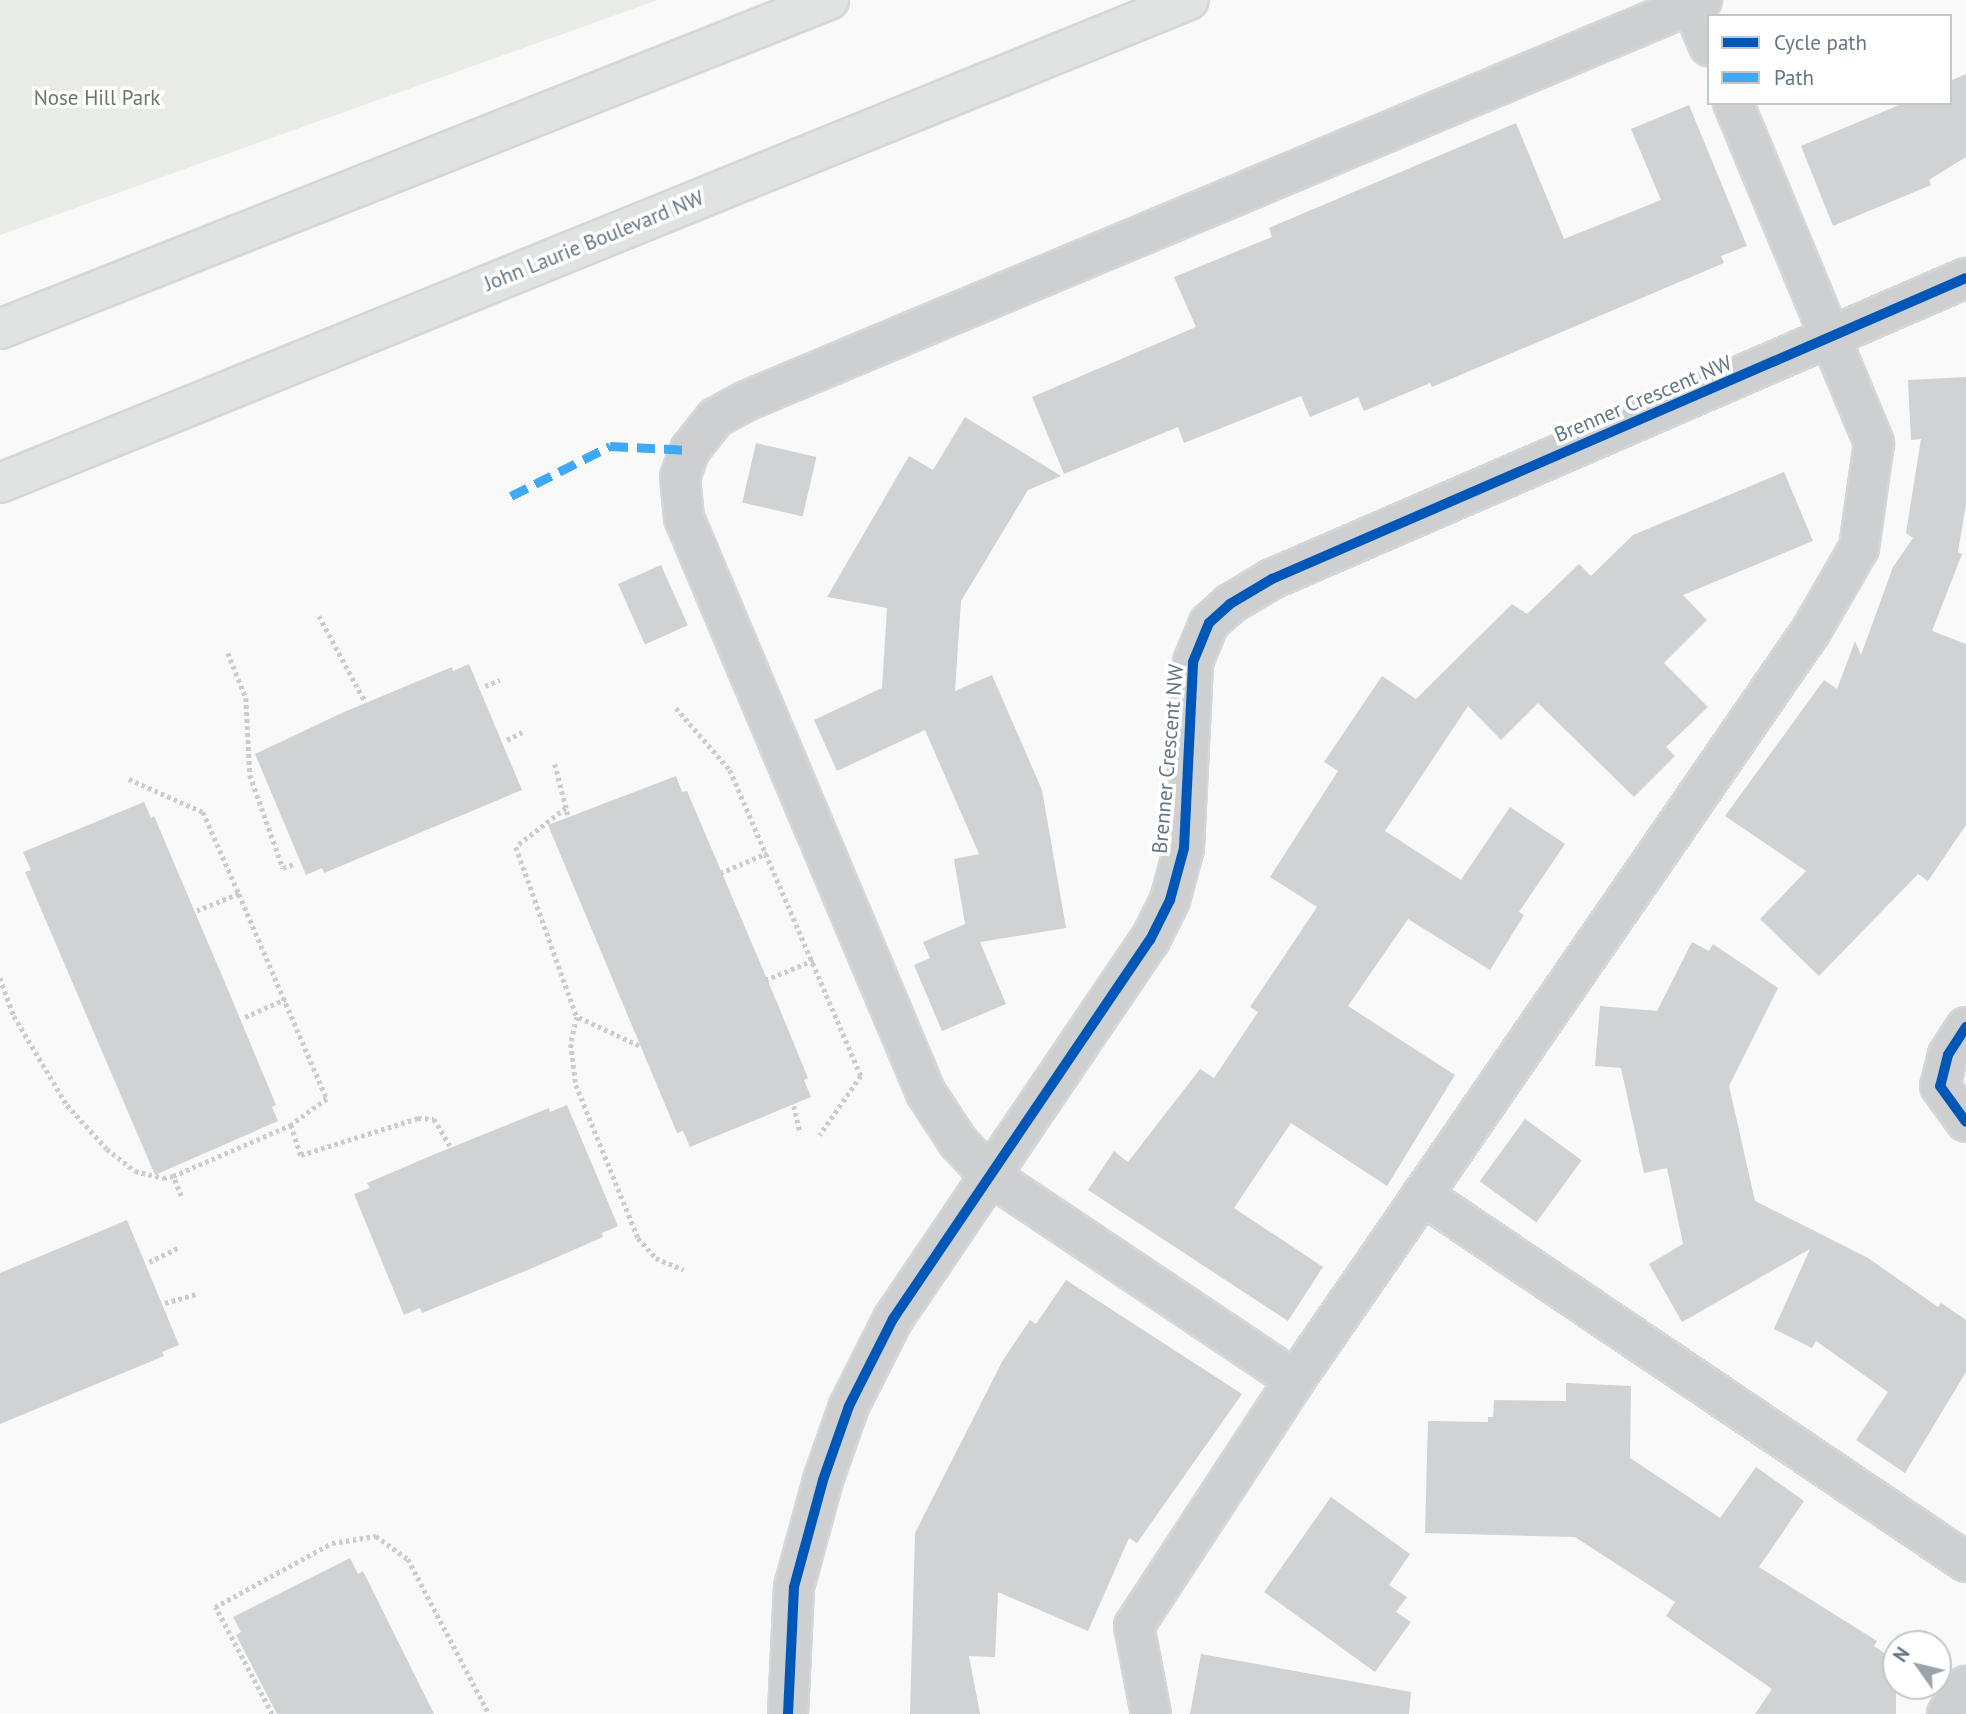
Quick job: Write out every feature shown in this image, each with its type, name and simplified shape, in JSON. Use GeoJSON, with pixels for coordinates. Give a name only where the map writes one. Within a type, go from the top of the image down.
{"type":"FeatureCollection","features":[{"type":"Feature","properties":{"kind":"main road"},"geometry":{"type":"LineString","coordinates":[[0,329],[829,0]]}},
{"type":"Feature","properties":{"kind":"main road","name":"John Laurie Boulevard NW"},"geometry":{"type":"LineString","coordinates":[[0,483],[1189,0]]}},
{"type":"Feature","properties":{"kind":"street"},"geometry":{"type":"LineString","coordinates":[[1295,1380],[990,1176],[958,1142],[926,1093],[684,518],[680,477],[690,450],[715,418],[746,401],[1697,2],[1707,39]]}},
{"type":"Feature","properties":{"kind":"street"},"geometry":{"type":"LineString","coordinates":[[1151,1714],[1134,1626],[1295,1380],[1811,631],[1859,548],[1874,443],[1734,105]]}},
{"type":"Feature","properties":{"kind":"street","name":"Brenner Crescent NW"},"geometry":{"type":"LineString","coordinates":[[788,1714],[794,1587],[822,1480],[849,1406],[893,1319],[1150,940],[1170,900],[1184,848],[1193,662],[1209,623],[1230,604],[1272,579],[1832,339],[1966,278]]}},
{"type":"Feature","properties":{"kind":"street"},"geometry":{"type":"LineString","coordinates":[[1966,1027],[1948,1055],[1940,1086],[1966,1122]]}},
{"type":"Feature","properties":{"kind":"street"},"geometry":{"type":"LineString","coordinates":[[1422,1195],[1966,1562]]}},
{"type":"Feature","properties":{"kind":"street"},"geometry":{"type":"LineString","coordinates":[[1947,1714],[1966,1686]]}},
{"type":"Feature","properties":{"kind":"path"},"geometry":{"type":"LineString","coordinates":[[319,616],[365,701]]}},
{"type":"Feature","properties":{"kind":"path"},"geometry":{"type":"LineString","coordinates":[[228,653],[246,698],[250,775],[283,868],[296,863]]}},
{"type":"Feature","properties":{"kind":"path"},"geometry":{"type":"LineString","coordinates":[[485,685],[500,680]]}},
{"type":"Feature","properties":{"kind":"path"},"geometry":{"type":"LineString","coordinates":[[676,708],[730,770],[814,960],[861,1076],[820,1135]]}},
{"type":"Feature","properties":{"kind":"path"},"geometry":{"type":"LineString","coordinates":[[507,740],[522,732]]}},
{"type":"Feature","properties":{"kind":"path"},"geometry":{"type":"LineString","coordinates":[[555,764],[568,815]]}},
{"type":"Feature","properties":{"kind":"path"},"geometry":{"type":"LineString","coordinates":[[0,978],[14,1016],[67,1105],[107,1149],[135,1171],[163,1178],[173,1176],[291,1125],[327,1099],[202,813],[129,779]]}},
{"type":"Feature","properties":{"kind":"path"},"geometry":{"type":"LineString","coordinates":[[566,808],[516,847],[577,1017],[571,1044],[576,1085],[638,1237],[656,1258],[684,1270]]}},
{"type":"Feature","properties":{"kind":"path"},"geometry":{"type":"LineString","coordinates":[[720,873],[767,853]]}},
{"type":"Feature","properties":{"kind":"path"},"geometry":{"type":"LineString","coordinates":[[197,911],[239,894]]}},
{"type":"Feature","properties":{"kind":"path"},"geometry":{"type":"LineString","coordinates":[[765,980],[814,960]]}},
{"type":"Feature","properties":{"kind":"path"},"geometry":{"type":"LineString","coordinates":[[245,1017],[285,999]]}},
{"type":"Feature","properties":{"kind":"path"},"geometry":{"type":"LineString","coordinates":[[577,1017],[639,1046]]}},
{"type":"Feature","properties":{"kind":"path"},"geometry":{"type":"LineString","coordinates":[[794,1106],[800,1133]]}},
{"type":"Feature","properties":{"kind":"path"},"geometry":{"type":"LineString","coordinates":[[291,1125],[301,1155],[418,1118],[434,1119],[450,1146]]}},
{"type":"Feature","properties":{"kind":"path"},"geometry":{"type":"LineString","coordinates":[[173,1176],[181,1196]]}},
{"type":"Feature","properties":{"kind":"path"},"geometry":{"type":"LineString","coordinates":[[149,1262],[180,1247]]}},
{"type":"Feature","properties":{"kind":"path"},"geometry":{"type":"LineString","coordinates":[[165,1303],[196,1294]]}},
{"type":"Feature","properties":{"kind":"path"},"geometry":{"type":"LineString","coordinates":[[272,1714],[215,1607],[332,1543],[376,1536],[408,1559],[489,1714]]}},
{"type":"Feature","properties":{"kind":"green space","name":"Nose Hill Park"},"geometry":{"type":"Polygon","coordinates":[[[0,0],[658,0],[0,235],[0,0]]]}},
{"type":"Feature","properties":{"kind":"building"},"geometry":{"type":"Polygon","coordinates":[[[1966,74],[1966,157],[1929,180],[1931,185],[1833,226],[1801,146],[1899,105],[1952,105],[1952,80],[1966,74]]]}},
{"type":"Feature","properties":{"kind":"building"},"geometry":{"type":"Polygon","coordinates":[[[1689,105],[1747,246],[1721,256],[1724,263],[1432,387],[1430,383],[1364,411],[1358,397],[1310,417],[1301,396],[1184,443],[1178,427],[1064,474],[1032,397],[1196,327],[1174,277],[1272,237],[1269,228],[1516,123],[1564,239],[1661,200],[1631,129],[1689,105]]]}},
{"type":"Feature","properties":{"kind":"building"},"geometry":{"type":"Polygon","coordinates":[[[1966,377],[1966,504],[1958,552],[1962,554],[1932,631],[1966,644],[1966,825],[1928,881],[1918,874],[1819,976],[1760,919],[1806,871],[1725,816],[1824,680],[1837,689],[1855,641],[1861,655],[1893,567],[1913,538],[1906,533],[1921,439],[1911,440],[1908,380],[1966,377]]]}},
{"type":"Feature","properties":{"kind":"building"},"geometry":{"type":"Polygon","coordinates":[[[965,417],[1061,476],[1028,490],[961,601],[955,691],[992,675],[1042,790],[1066,928],[980,942],[1006,1004],[942,1031],[914,965],[930,958],[923,942],[965,924],[954,859],[979,854],[925,730],[837,771],[814,720],[882,688],[887,608],[827,597],[909,456],[933,470],[965,417]]]}},
{"type":"Feature","properties":{"kind":"building"},"geometry":{"type":"Polygon","coordinates":[[[756,443],[816,457],[803,516],[742,502],[756,443]]]}},
{"type":"Feature","properties":{"kind":"building"},"geometry":{"type":"Polygon","coordinates":[[[1784,472],[1813,541],[1683,595],[1707,620],[1664,663],[1708,707],[1666,747],[1675,756],[1634,797],[1538,703],[1501,740],[1468,706],[1385,831],[1461,880],[1510,807],[1565,844],[1519,912],[1524,915],[1490,970],[1408,919],[1348,1006],[1455,1075],[1387,1186],[1291,1123],[1234,1208],[1323,1267],[1288,1321],[1088,1190],[1114,1151],[1128,1162],[1200,1069],[1214,1078],[1258,1012],[1250,1007],[1317,907],[1270,877],[1338,771],[1324,762],[1382,676],[1416,699],[1512,604],[1527,614],[1579,564],[1591,576],[1633,535],[1784,472]]]}},
{"type":"Feature","properties":{"kind":"building"},"geometry":{"type":"Polygon","coordinates":[[[661,565],[688,625],[645,644],[618,584],[661,565]]]}},
{"type":"Feature","properties":{"kind":"building"},"geometry":{"type":"Polygon","coordinates":[[[469,664],[522,790],[324,873],[322,868],[306,875],[255,754],[344,712],[452,667],[453,671],[469,664]]]}},
{"type":"Feature","properties":{"kind":"building"},"geometry":{"type":"Polygon","coordinates":[[[676,776],[682,792],[687,791],[778,1005],[808,1078],[804,1080],[811,1097],[690,1147],[683,1131],[677,1133],[548,825],[676,776]]]}},
{"type":"Feature","properties":{"kind":"building"},"geometry":{"type":"Polygon","coordinates":[[[144,802],[151,818],[154,816],[231,997],[276,1105],[272,1107],[278,1121],[155,1175],[25,872],[31,870],[23,852],[144,802]]]}},
{"type":"Feature","properties":{"kind":"building"},"geometry":{"type":"Polygon","coordinates":[[[1692,942],[1709,951],[1713,944],[1778,988],[1729,1086],[1755,1201],[1868,1258],[1938,1307],[1941,1303],[1966,1320],[1966,1372],[1905,1473],[1856,1440],[1888,1392],[1816,1341],[1812,1348],[1774,1329],[1810,1249],[1682,1322],[1649,1264],[1683,1244],[1667,1168],[1644,1173],[1621,1068],[1595,1066],[1600,1006],[1657,1011],[1692,942]]]}},
{"type":"Feature","properties":{"kind":"building"},"geometry":{"type":"Polygon","coordinates":[[[567,1105],[618,1226],[602,1233],[603,1237],[530,1269],[422,1313],[420,1308],[404,1315],[354,1194],[370,1188],[367,1183],[440,1152],[549,1108],[550,1112],[567,1105]]]}},
{"type":"Feature","properties":{"kind":"building"},"geometry":{"type":"Polygon","coordinates":[[[1525,1119],[1582,1160],[1536,1222],[1480,1181],[1525,1119]]]}},
{"type":"Feature","properties":{"kind":"building"},"geometry":{"type":"Polygon","coordinates":[[[127,1220],[179,1345],[162,1352],[164,1356],[0,1424],[0,1273],[127,1220]]]}},
{"type":"Feature","properties":{"kind":"building"},"geometry":{"type":"Polygon","coordinates":[[[1066,1280],[1242,1394],[1137,1543],[1129,1538],[1088,1631],[998,1592],[995,1657],[969,1656],[980,1714],[910,1714],[915,1533],[1003,1360],[1030,1320],[1036,1324],[1066,1280]]]}},
{"type":"Feature","properties":{"kind":"building"},"geometry":{"type":"Polygon","coordinates":[[[1566,1383],[1631,1386],[1630,1458],[1720,1518],[1756,1467],[1804,1501],[1759,1567],[1877,1641],[1874,1646],[1882,1651],[1882,1700],[1896,1700],[1896,1714],[1755,1714],[1772,1689],[1666,1616],[1675,1602],[1575,1537],[1425,1533],[1428,1421],[1488,1422],[1488,1417],[1493,1417],[1494,1400],[1566,1401],[1566,1383]]]}},
{"type":"Feature","properties":{"kind":"building"},"geometry":{"type":"Polygon","coordinates":[[[1331,1497],[1410,1554],[1389,1585],[1407,1597],[1396,1612],[1411,1622],[1375,1672],[1264,1592],[1331,1497]]]}},
{"type":"Feature","properties":{"kind":"building"},"geometry":{"type":"Polygon","coordinates":[[[350,1558],[358,1574],[363,1571],[434,1714],[277,1714],[236,1635],[241,1632],[233,1617],[350,1558]]]}},
{"type":"Feature","properties":{"kind":"building"},"geometry":{"type":"Polygon","coordinates":[[[1201,1654],[1411,1692],[1409,1714],[1190,1714],[1201,1654]]]}},
{"type":"Feature","properties":{"kind":"marked path"},"geometry":{"type":"LineString","coordinates":[[511,496],[610,446],[690,450]]}},
{"type":"Feature","properties":{"kind":"cycle path"},"geometry":{"type":"LineString","coordinates":[[788,1714],[794,1587],[823,1480],[849,1406],[893,1319],[1150,940],[1170,900],[1184,848],[1193,662],[1209,623],[1230,604],[1272,579],[1966,278]]}},
{"type":"Feature","properties":{"kind":"cycle path"},"geometry":{"type":"LineString","coordinates":[[1966,1027],[1948,1055],[1940,1086],[1966,1122]]}}]}
